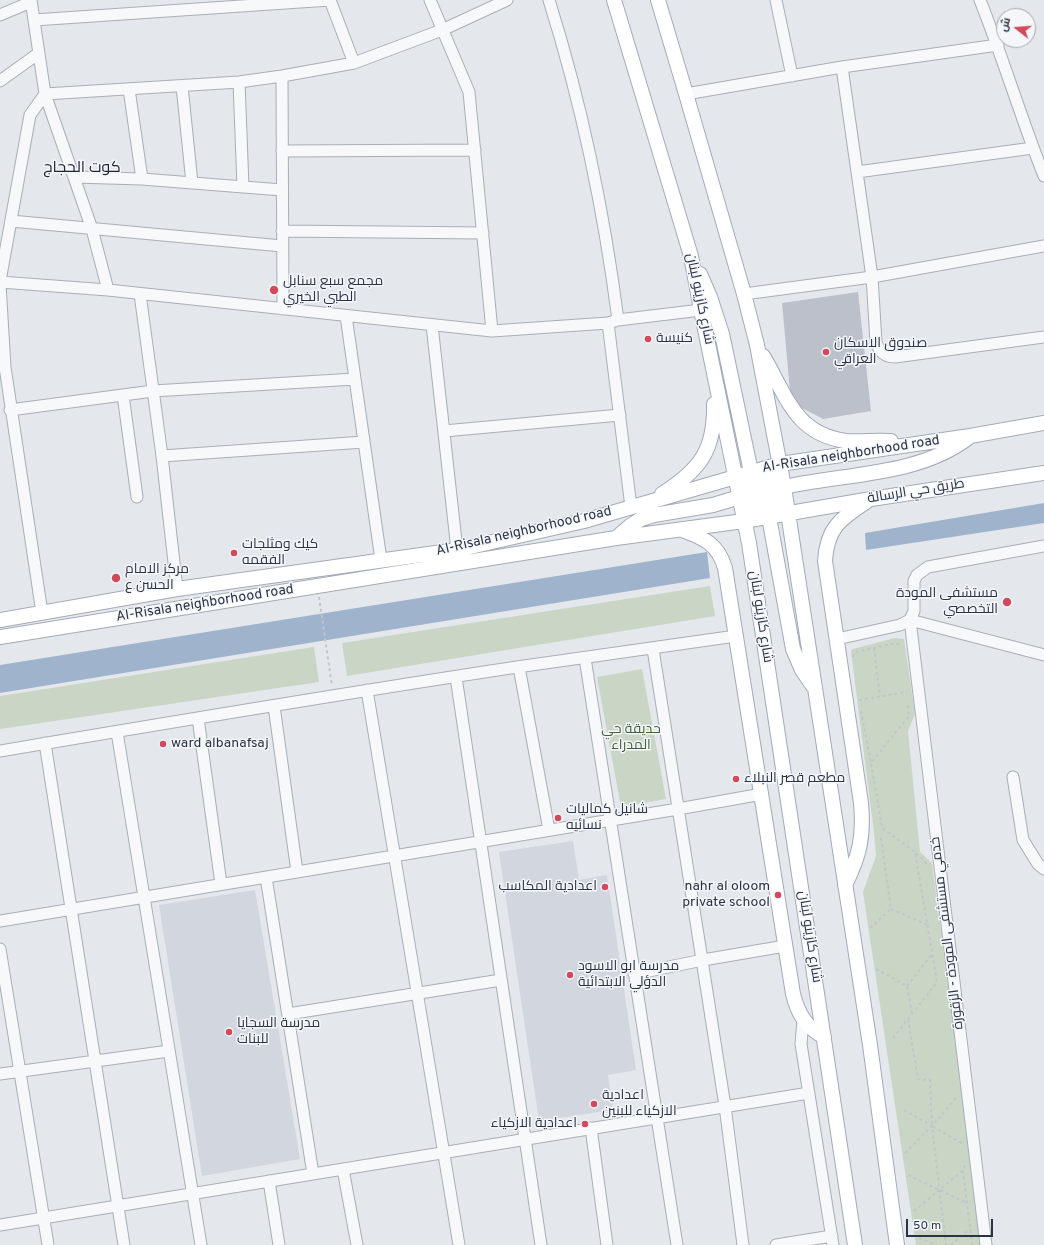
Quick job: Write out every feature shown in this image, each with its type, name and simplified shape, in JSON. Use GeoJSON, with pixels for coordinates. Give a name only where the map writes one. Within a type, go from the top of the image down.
{"type":"FeatureCollection","features":[{"type":"Feature","properties":{"kind":"main road","name":"شارع كازينو لبنان"},"geometry":{"type":"LineString","coordinates":[[614,0],[691,256],[734,478],[744,521],[855,1245]]}},
{"type":"Feature","properties":{"kind":"main road"},"geometry":{"type":"LineString","coordinates":[[658,0],[744,294],[757,345],[780,464],[789,513],[870,1045],[897,1245]]}},
{"type":"Feature","properties":{"kind":"main road"},"geometry":{"type":"LineString","coordinates":[[691,256],[710,297],[722,334],[751,472],[769,517],[793,649],[802,670],[816,688]]}},
{"type":"Feature","properties":{"kind":"main road"},"geometry":{"type":"LineString","coordinates":[[757,345],[789,404],[809,428],[825,436],[847,441],[886,441],[912,445]]}},
{"type":"Feature","properties":{"kind":"main road"},"geometry":{"type":"LineString","coordinates":[[648,502],[687,477],[697,466],[705,453],[714,424],[714,396],[716,381]]}},
{"type":"Feature","properties":{"kind":"main road","name":"Al-Risala neighborhood road"},"geometry":{"type":"LineString","coordinates":[[0,620],[177,589],[457,550],[584,521],[780,464],[970,436],[1044,423]]}},
{"type":"Feature","properties":{"kind":"main road"},"geometry":{"type":"LineString","coordinates":[[616,538],[641,519],[654,514],[713,505],[739,497],[784,487],[902,467],[923,462],[952,449],[970,436]]}},
{"type":"Feature","properties":{"kind":"main road"},"geometry":{"type":"LineString","coordinates":[[744,521],[759,493],[780,464]]}},
{"type":"Feature","properties":{"kind":"main road","name":"طريق حي الرسالة"},"geometry":{"type":"LineString","coordinates":[[789,513],[1044,473]]}},
{"type":"Feature","properties":{"kind":"main road"},"geometry":{"type":"LineString","coordinates":[[734,478],[789,513]]}},
{"type":"Feature","properties":{"kind":"main road"},"geometry":{"type":"LineString","coordinates":[[846,885],[855,866],[861,846],[863,824],[825,561],[828,541],[834,528],[850,512],[871,499]]}},
{"type":"Feature","properties":{"kind":"main road","name":"Al-Risala neighborhood road"},"geometry":{"type":"LineString","coordinates":[[0,637],[616,538],[744,521],[789,513]]}},
{"type":"Feature","properties":{"kind":"main road"},"geometry":{"type":"LineString","coordinates":[[679,529],[705,540],[710,544],[720,555],[727,575],[785,946],[795,1001],[803,1020],[812,1030],[824,1037]]}},
{"type":"Feature","properties":{"kind":"street"},"geometry":{"type":"LineString","coordinates":[[34,20],[330,0],[354,63]]}},
{"type":"Feature","properties":{"kind":"street"},"geometry":{"type":"LineString","coordinates":[[430,0],[469,92],[492,332]]}},
{"type":"Feature","properties":{"kind":"street"},"geometry":{"type":"LineString","coordinates":[[45,94],[239,82],[354,63],[442,30],[507,0]]}},
{"type":"Feature","properties":{"kind":"street"},"geometry":{"type":"LineString","coordinates":[[549,0],[574,85],[595,174],[604,223],[620,415],[631,507]]}},
{"type":"Feature","properties":{"kind":"street"},"geometry":{"type":"LineString","coordinates":[[776,0],[792,76]]}},
{"type":"Feature","properties":{"kind":"street"},"geometry":{"type":"LineString","coordinates":[[980,0],[996,40]]}},
{"type":"Feature","properties":{"kind":"street"},"geometry":{"type":"LineString","coordinates":[[0,15],[32,1],[45,94],[92,229],[108,290]]}},
{"type":"Feature","properties":{"kind":"street"},"geometry":{"type":"LineString","coordinates":[[686,94],[842,67],[996,45]]}},
{"type":"Feature","properties":{"kind":"street"},"geometry":{"type":"LineString","coordinates":[[999,48],[1044,176]]}},
{"type":"Feature","properties":{"kind":"street"},"geometry":{"type":"LineString","coordinates":[[0,81],[39,53]]}},
{"type":"Feature","properties":{"kind":"street"},"geometry":{"type":"LineString","coordinates":[[842,67],[872,277],[876,342],[879,350],[886,355],[895,357],[1044,337]]}},
{"type":"Feature","properties":{"kind":"street"},"geometry":{"type":"LineString","coordinates":[[282,76],[282,309]]}},
{"type":"Feature","properties":{"kind":"street"},"geometry":{"type":"LineString","coordinates":[[239,82],[243,187]]}},
{"type":"Feature","properties":{"kind":"street"},"geometry":{"type":"LineString","coordinates":[[182,86],[192,183]]}},
{"type":"Feature","properties":{"kind":"street"},"geometry":{"type":"LineString","coordinates":[[129,89],[142,179]]}},
{"type":"Feature","properties":{"kind":"street"},"geometry":{"type":"LineString","coordinates":[[42,613],[2,368],[0,282],[30,115],[45,94]]}},
{"type":"Feature","properties":{"kind":"street"},"geometry":{"type":"LineString","coordinates":[[857,172],[1033,148]]}},
{"type":"Feature","properties":{"kind":"street"},"geometry":{"type":"LineString","coordinates":[[282,151],[475,150]]}},
{"type":"Feature","properties":{"kind":"street"},"geometry":{"type":"LineString","coordinates":[[75,177],[142,179],[282,190]]}},
{"type":"Feature","properties":{"kind":"street"},"geometry":{"type":"LineString","coordinates":[[11,221],[282,246]]}},
{"type":"Feature","properties":{"kind":"street"},"geometry":{"type":"LineString","coordinates":[[282,231],[483,232]]}},
{"type":"Feature","properties":{"kind":"street"},"geometry":{"type":"LineString","coordinates":[[744,294],[872,277],[1044,246]]}},
{"type":"Feature","properties":{"kind":"street"},"geometry":{"type":"LineString","coordinates":[[0,282],[108,290],[492,332],[613,322],[701,310]]}},
{"type":"Feature","properties":{"kind":"street"},"geometry":{"type":"LineString","coordinates":[[140,294],[162,456],[177,589]]}},
{"type":"Feature","properties":{"kind":"street"},"geometry":{"type":"LineString","coordinates":[[346,316],[381,560]]}},
{"type":"Feature","properties":{"kind":"street"},"geometry":{"type":"LineString","coordinates":[[432,325],[457,550]]}},
{"type":"Feature","properties":{"kind":"street"},"geometry":{"type":"LineString","coordinates":[[10,410],[153,391],[355,379]]}},
{"type":"Feature","properties":{"kind":"street"},"geometry":{"type":"LineString","coordinates":[[123,395],[137,497]]}},
{"type":"Feature","properties":{"kind":"street"},"geometry":{"type":"LineString","coordinates":[[444,431],[620,415]]}},
{"type":"Feature","properties":{"kind":"street"},"geometry":{"type":"LineString","coordinates":[[162,456],[364,442]]}},
{"type":"Feature","properties":{"kind":"street","name":"خدمي مستشفى المودة - الزقورة"},"geometry":{"type":"LineString","coordinates":[[986,1245],[910,620],[914,611],[914,581],[917,575],[928,567],[1044,546]]}},
{"type":"Feature","properties":{"kind":"street"},"geometry":{"type":"LineString","coordinates":[[836,639],[900,625],[910,620],[1044,655]]}},
{"type":"Feature","properties":{"kind":"street"},"geometry":{"type":"LineString","coordinates":[[0,751],[367,690],[736,636]]}},
{"type":"Feature","properties":{"kind":"street"},"geometry":{"type":"LineString","coordinates":[[653,649],[725,1106],[743,1245]]}},
{"type":"Feature","properties":{"kind":"street"},"geometry":{"type":"LineString","coordinates":[[585,658],[612,820],[634,974],[677,1245]]}},
{"type":"Feature","properties":{"kind":"street"},"geometry":{"type":"LineString","coordinates":[[519,667],[549,830]]}},
{"type":"Feature","properties":{"kind":"street"},"geometry":{"type":"LineString","coordinates":[[456,677],[541,1245]]}},
{"type":"Feature","properties":{"kind":"street"},"geometry":{"type":"LineString","coordinates":[[367,690],[459,1245]]}},
{"type":"Feature","properties":{"kind":"street"},"geometry":{"type":"LineString","coordinates":[[274,706],[297,872]]}},
{"type":"Feature","properties":{"kind":"street"},"geometry":{"type":"LineString","coordinates":[[198,718],[221,884]]}},
{"type":"Feature","properties":{"kind":"street"},"geometry":{"type":"LineString","coordinates":[[117,732],[201,1245]]}},
{"type":"Feature","properties":{"kind":"street"},"geometry":{"type":"LineString","coordinates":[[45,743],[124,1245]]}},
{"type":"Feature","properties":{"kind":"street"},"geometry":{"type":"LineString","coordinates":[[1013,777],[1023,840],[1038,864],[1044,869]]}},
{"type":"Feature","properties":{"kind":"street"},"geometry":{"type":"LineString","coordinates":[[0,921],[762,794]]}},
{"type":"Feature","properties":{"kind":"street"},"geometry":{"type":"LineString","coordinates":[[266,877],[313,1174]]}},
{"type":"Feature","properties":{"kind":"street"},"geometry":{"type":"LineString","coordinates":[[634,974],[702,960],[785,946]]}},
{"type":"Feature","properties":{"kind":"street"},"geometry":{"type":"LineString","coordinates":[[0,949],[48,1245]]}},
{"type":"Feature","properties":{"kind":"street"},"geometry":{"type":"LineString","coordinates":[[288,1014],[501,980]]}},
{"type":"Feature","properties":{"kind":"street"},"geometry":{"type":"LineString","coordinates":[[776,1245],[833,1240],[801,1044],[803,1020]]}},
{"type":"Feature","properties":{"kind":"street"},"geometry":{"type":"LineString","coordinates":[[0,1074],[169,1051]]}},
{"type":"Feature","properties":{"kind":"street"},"geometry":{"type":"LineString","coordinates":[[0,1224],[809,1093]]}},
{"type":"Feature","properties":{"kind":"street"},"geometry":{"type":"LineString","coordinates":[[591,1128],[607,1245]]}},
{"type":"Feature","properties":{"kind":"street"},"geometry":{"type":"LineString","coordinates":[[343,1169],[357,1245]]}},
{"type":"Feature","properties":{"kind":"street"},"geometry":{"type":"LineString","coordinates":[[269,1181],[279,1245]]}},
{"type":"Feature","properties":{"kind":"path"},"geometry":{"type":"LineString","coordinates":[[320,602],[334,696]]}},
{"type":"Feature","properties":{"kind":"path"},"geometry":{"type":"LineString","coordinates":[[854,664],[854,653],[896,643],[902,647]]}},
{"type":"Feature","properties":{"kind":"path"},"geometry":{"type":"LineString","coordinates":[[874,648],[880,696]]}},
{"type":"Feature","properties":{"kind":"path"},"geometry":{"type":"LineString","coordinates":[[893,1038],[937,982],[915,852],[882,828],[859,700],[907,692],[906,685]]}},
{"type":"Feature","properties":{"kind":"path"},"geometry":{"type":"LineString","coordinates":[[871,763],[909,716],[907,700]]}},
{"type":"Feature","properties":{"kind":"path"},"geometry":{"type":"LineString","coordinates":[[881,838],[891,909]]}},
{"type":"Feature","properties":{"kind":"path"},"geometry":{"type":"LineString","coordinates":[[891,909],[928,925]]}},
{"type":"Feature","properties":{"kind":"path"},"geometry":{"type":"LineString","coordinates":[[870,928],[891,909]]}},
{"type":"Feature","properties":{"kind":"path"},"geometry":{"type":"LineString","coordinates":[[912,1014],[907,986],[933,954]]}},
{"type":"Feature","properties":{"kind":"path"},"geometry":{"type":"LineString","coordinates":[[876,969],[907,986]]}},
{"type":"Feature","properties":{"kind":"path"},"geometry":{"type":"LineString","coordinates":[[908,1019],[918,1079],[930,1080],[932,1126],[946,1245]]}},
{"type":"Feature","properties":{"kind":"path"},"geometry":{"type":"LineString","coordinates":[[905,1153],[932,1126],[960,1093]]}},
{"type":"Feature","properties":{"kind":"path"},"geometry":{"type":"LineString","coordinates":[[904,1110],[968,1148]]}},
{"type":"Feature","properties":{"kind":"path"},"geometry":{"type":"LineString","coordinates":[[914,1211],[963,1170]]}},
{"type":"Feature","properties":{"kind":"path"},"geometry":{"type":"LineString","coordinates":[[908,1175],[967,1203]]}},
{"type":"Feature","properties":{"kind":"path"},"geometry":{"type":"LineString","coordinates":[[951,1245],[970,1229]]}},
{"type":"Feature","properties":{"kind":"path"},"geometry":{"type":"LineString","coordinates":[[919,1238],[937,1245]]}},
{"type":"Feature","properties":{"kind":"shaded area","name":"مدرسة ابو الاسود الدؤلي الابتدائية"},"geometry":{"type":"Polygon","coordinates":[[[573,841],[579,880],[607,875],[636,1070],[608,1075],[613,1110],[539,1121],[499,852],[573,841]]]}},
{"type":"Feature","properties":{"kind":"shaded area","name":"مدرسة السجايا للبنات"},"geometry":{"type":"Polygon","coordinates":[[[255,890],[300,1159],[202,1176],[159,905],[255,890]]]}},
{"type":"Feature","properties":{"kind":"green space"},"geometry":{"type":"Polygon","coordinates":[[[710,586],[715,616],[347,676],[342,643],[710,586]]]}},
{"type":"Feature","properties":{"kind":"green space"},"geometry":{"type":"Polygon","coordinates":[[[895,638],[904,639],[915,714],[908,731],[920,852],[932,863],[982,1245],[916,1245],[863,892],[876,856],[851,651],[853,649],[895,638]]]}},
{"type":"Feature","properties":{"kind":"green space"},"geometry":{"type":"Polygon","coordinates":[[[314,647],[319,682],[0,729],[0,696],[314,647]]]}},
{"type":"Feature","properties":{"kind":"green space","name":"حديقة حي المدراء"},"geometry":{"type":"Polygon","coordinates":[[[642,669],[666,799],[621,807],[597,677],[642,669]]]}},
{"type":"Feature","properties":{"kind":"water"},"geometry":{"type":"Polygon","coordinates":[[[1044,503],[1044,523],[866,550],[865,533],[1044,503]]]}},
{"type":"Feature","properties":{"kind":"water"},"geometry":{"type":"Polygon","coordinates":[[[707,552],[710,578],[0,693],[0,665],[707,552]]]}},
{"type":"Feature","properties":{"kind":"building","name":"صندوق الاسكان العراقي"},"geometry":{"type":"Polygon","coordinates":[[[858,292],[871,411],[823,419],[791,402],[782,303],[858,292]]]}},
{"type":"Feature","properties":{"kind":"place","name":"مجمع سبع سنابل الطبي الخيري"},"geometry":{"type":"Point","coordinates":[274,290]}},
{"type":"Feature","properties":{"kind":"place","name":"كنيسة"},"geometry":{"type":"Point","coordinates":[648,339]}},
{"type":"Feature","properties":{"kind":"place","name":"صندوق الاسكان العراقي"},"geometry":{"type":"Point","coordinates":[826,352]}},
{"type":"Feature","properties":{"kind":"place","name":"كيك ومثلجات الفقمه"},"geometry":{"type":"Point","coordinates":[234,553]}},
{"type":"Feature","properties":{"kind":"place","name":"مركز الامام الحسن ع"},"geometry":{"type":"Point","coordinates":[116,578]}},
{"type":"Feature","properties":{"kind":"place","name":"مستشفى المودة التخصصي"},"geometry":{"type":"Point","coordinates":[1007,602]}},
{"type":"Feature","properties":{"kind":"place","name":"ward albanafsaj"},"geometry":{"type":"Point","coordinates":[163,744]}},
{"type":"Feature","properties":{"kind":"place","name":"مطعم قصر النبلاء"},"geometry":{"type":"Point","coordinates":[736,779]}},
{"type":"Feature","properties":{"kind":"place","name":"شانيل كماليات نسائيه"},"geometry":{"type":"Point","coordinates":[558,818]}},
{"type":"Feature","properties":{"kind":"place","name":"اعدادية المكاسب"},"geometry":{"type":"Point","coordinates":[605,887]}},
{"type":"Feature","properties":{"kind":"place","name":"nahr al oloom private school"},"geometry":{"type":"Point","coordinates":[778,895]}},
{"type":"Feature","properties":{"kind":"place","name":"مدرسة ابو الاسود الدؤلي الابتدائية"},"geometry":{"type":"Point","coordinates":[570,975]}},
{"type":"Feature","properties":{"kind":"place","name":"مدرسة السجايا للبنات"},"geometry":{"type":"Point","coordinates":[229,1032]}},
{"type":"Feature","properties":{"kind":"place","name":"اعدادية الازكياء للبنين"},"geometry":{"type":"Point","coordinates":[594,1104]}},
{"type":"Feature","properties":{"kind":"place","name":"اعدادية الازكياء"},"geometry":{"type":"Point","coordinates":[585,1124]}},
{"type":"Feature","properties":{"kind":"district","name":"كوت الحجاج"},"geometry":{"type":"Point","coordinates":[82,169]}}]}
